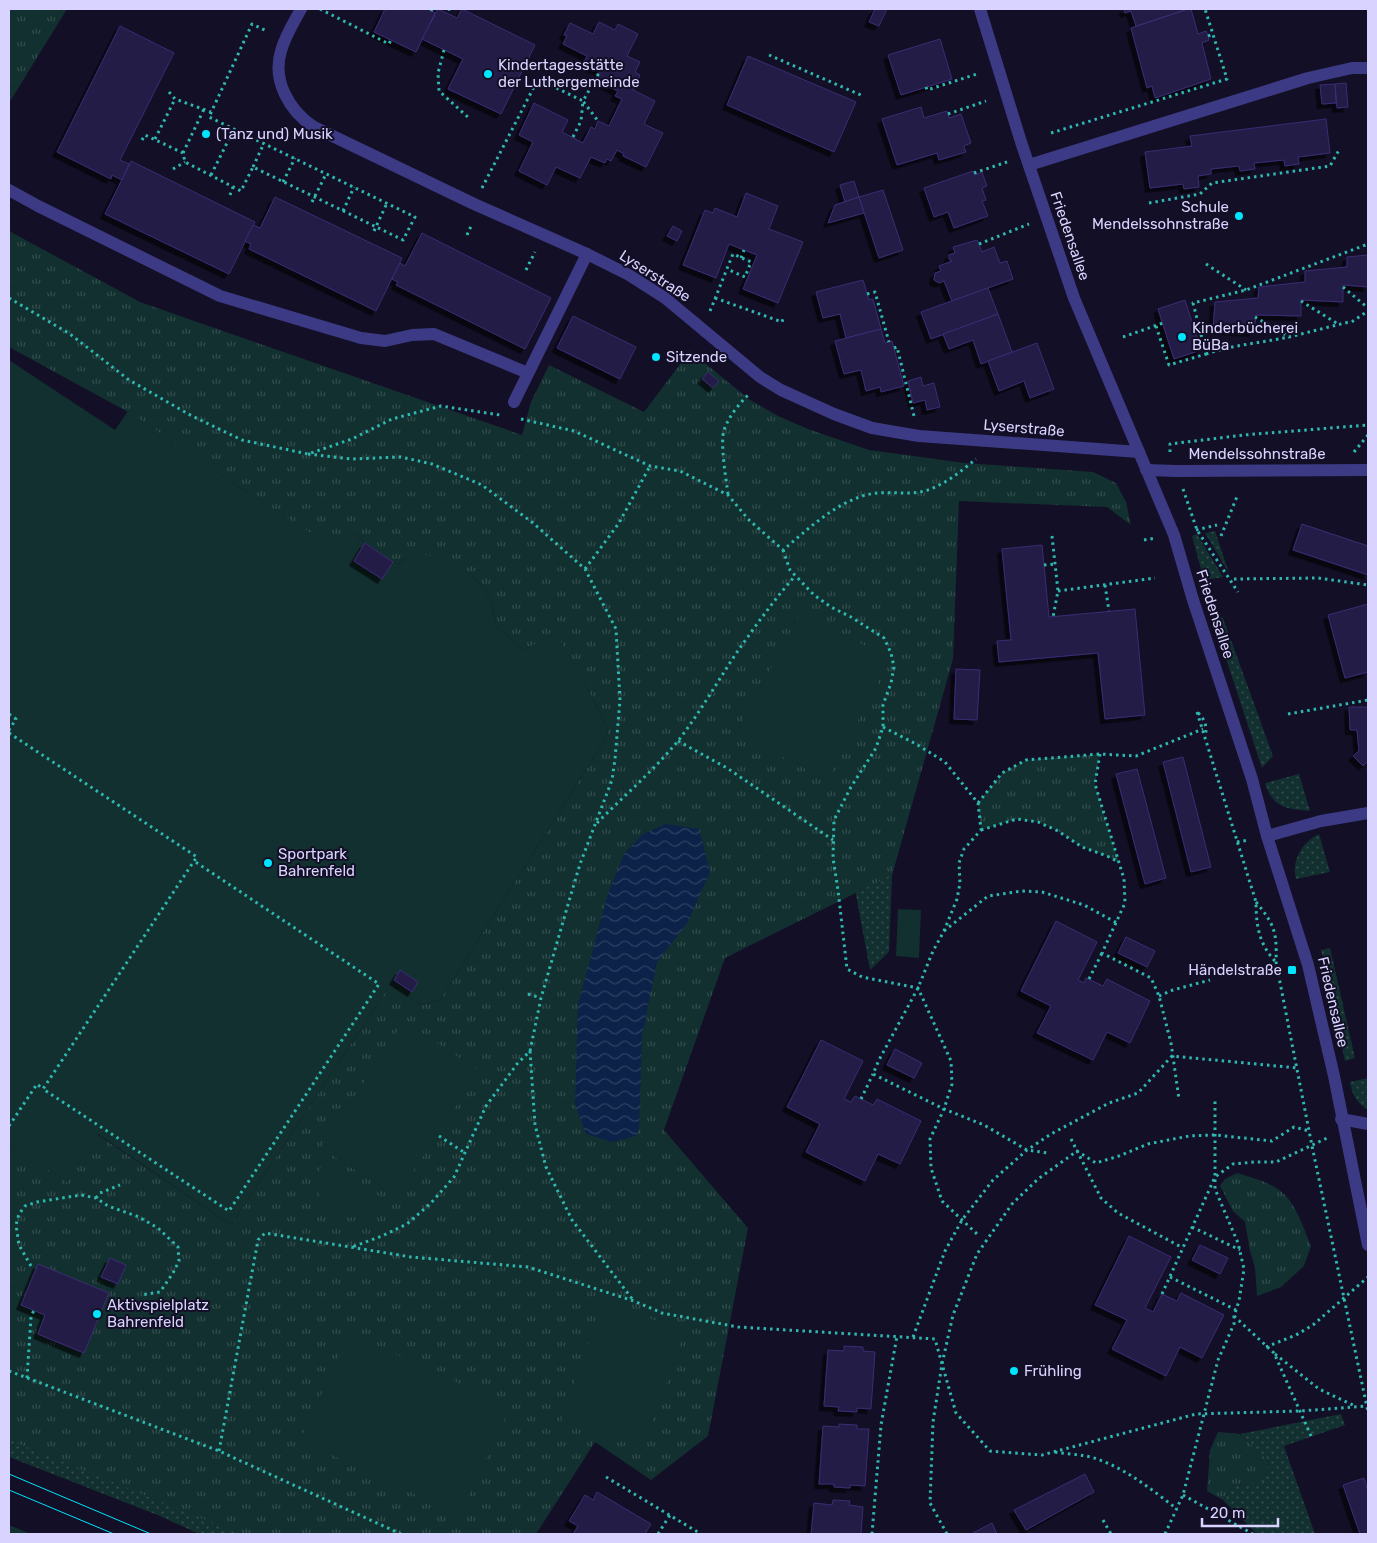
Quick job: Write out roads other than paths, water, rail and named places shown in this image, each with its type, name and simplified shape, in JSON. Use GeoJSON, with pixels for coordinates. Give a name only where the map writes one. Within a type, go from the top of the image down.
{"type":"FeatureCollection","features":[{"type":"Feature","properties":{"kind":"street","name":"Lyserstraße"},"geometry":{"type":"LineString","coordinates":[[301,9],[281,50],[279,60],[282,88],[293,109],[302,119],[314,127],[474,204],[630,275],[665,298],[752,371],[781,390],[834,414],[872,428],[919,436],[1139,452]]}},
{"type":"Feature","properties":{"kind":"street","name":"Friedensallee"},"geometry":{"type":"LineString","coordinates":[[980,9],[1074,298],[1174,535],[1192,600],[1252,779],[1267,836],[1308,965],[1334,1076],[1342,1124],[1368,1244]]}},
{"type":"Feature","properties":{"kind":"street"},"geometry":{"type":"LineString","coordinates":[[1029,164],[1308,78],[1352,68],[1368,68]]}},
{"type":"Feature","properties":{"kind":"street"},"geometry":{"type":"LineString","coordinates":[[9,190],[220,296],[361,338],[385,341],[412,335],[434,334],[528,373]]}},
{"type":"Feature","properties":{"kind":"street"},"geometry":{"type":"LineString","coordinates":[[514,402],[587,254]]}},
{"type":"Feature","properties":{"kind":"street","name":"Mendelssohnstraße"},"geometry":{"type":"LineString","coordinates":[[1146,470],[1368,470]]}},
{"type":"Feature","properties":{"kind":"street"},"geometry":{"type":"LineString","coordinates":[[1267,836],[1321,821],[1368,812]]}},
{"type":"Feature","properties":{"kind":"street"},"geometry":{"type":"LineString","coordinates":[[1342,1124],[1368,1124]]}},
{"type":"Feature","properties":{"kind":"water"},"geometry":{"type":"Polygon","coordinates":[[[666,824],[699,829],[710,872],[688,922],[657,962],[642,1036],[639,1128],[636,1136],[612,1142],[586,1134],[575,1104],[578,1005],[608,893],[624,854],[643,834],[666,824]]]}},
{"type":"Feature","properties":{"kind":"tram line"},"geometry":{"type":"LineString","coordinates":[[9,1474],[151,1534]]}},
{"type":"Feature","properties":{"kind":"tram line"},"geometry":{"type":"LineString","coordinates":[[9,1490],[114,1534]]}},
{"type":"Feature","properties":{"kind":"place","name":"Kindertagesstätte der Luthergemeinde"},"geometry":{"type":"Point","coordinates":[488,74]}},
{"type":"Feature","properties":{"kind":"place","name":"(Tanz und) Musik"},"geometry":{"type":"Point","coordinates":[206,134]}},
{"type":"Feature","properties":{"kind":"place","name":"Schule Mendelssohnstraße"},"geometry":{"type":"Point","coordinates":[1239,216]}},
{"type":"Feature","properties":{"kind":"place","name":"Kinderbücherei BüBa"},"geometry":{"type":"Point","coordinates":[1182,337]}},
{"type":"Feature","properties":{"kind":"place","name":"Sitzende"},"geometry":{"type":"Point","coordinates":[656,357]}},
{"type":"Feature","properties":{"kind":"place","name":"Sportpark Bahrenfeld"},"geometry":{"type":"Point","coordinates":[268,863]}},
{"type":"Feature","properties":{"kind":"place","name":"Händelstraße"},"geometry":{"type":"Point","coordinates":[1292,970]}},
{"type":"Feature","properties":{"kind":"place","name":"Aktivspielplatz Bahrenfeld"},"geometry":{"type":"Point","coordinates":[97,1314]}},
{"type":"Feature","properties":{"kind":"place","name":"Frühling"},"geometry":{"type":"Point","coordinates":[1014,1371]}}]}
